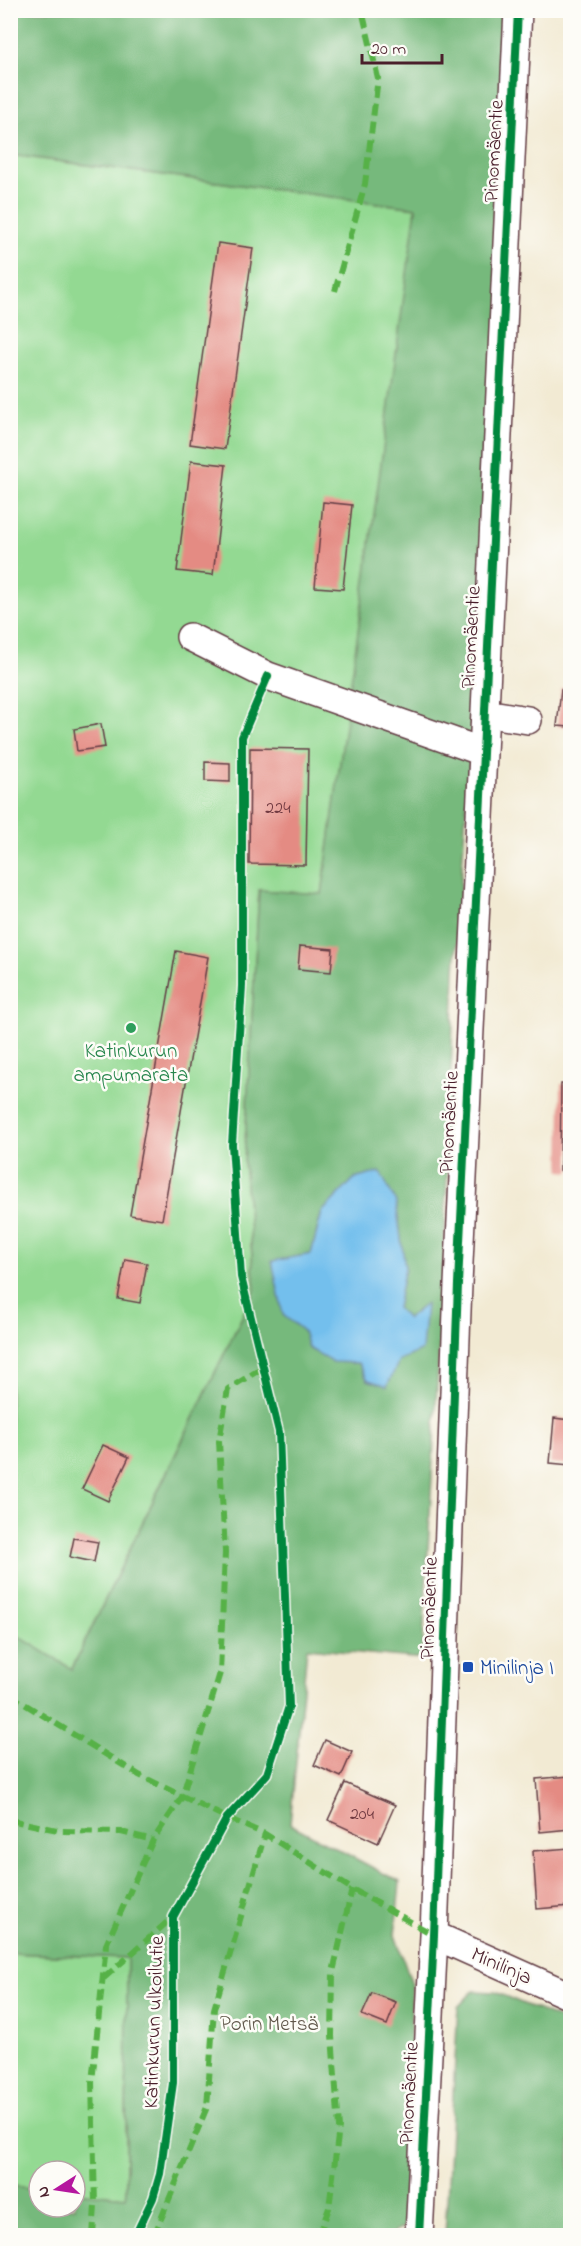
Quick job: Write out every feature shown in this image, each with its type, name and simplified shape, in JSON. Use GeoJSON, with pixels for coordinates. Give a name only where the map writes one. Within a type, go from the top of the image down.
{"type":"FeatureCollection","features":[{"type":"Feature","properties":{"kind":"street","name":"Pinomäentie"},"geometry":{"type":"LineString","coordinates":[[419,2235],[434,1935],[459,1272],[518,10]]}},
{"type":"Feature","properties":{"kind":"street"},"geometry":{"type":"LineString","coordinates":[[190,637],[268,676],[483,752]]}},
{"type":"Feature","properties":{"kind":"street"},"geometry":{"type":"LineString","coordinates":[[485,712],[528,720]]}},
{"type":"Feature","properties":{"kind":"street","name":"Minilinja"},"geometry":{"type":"LineString","coordinates":[[434,1935],[570,1996]]}},
{"type":"Feature","properties":{"kind":"green space","name":"Porin Metsä"},"geometry":{"type":"Polygon","coordinates":[[[11,11],[518,11],[512,141],[455,971],[443,1277],[422,1659],[307,1648],[290,1824],[400,1882],[395,1935],[412,1984],[404,2228],[385,2236],[11,2235],[11,2186],[27,2188],[27,2219],[87,2219],[87,2193],[126,2197],[127,1958],[11,1953],[10,1631],[72,1669],[255,1290],[244,1162],[259,890],[322,894],[416,208],[11,155],[11,11]],[[322,1212],[310,1262],[305,1298],[305,1333],[308,1348],[333,1362],[358,1363],[368,1380],[387,1385],[425,1305],[406,1319],[397,1308],[405,1267],[322,1212]]]}},
{"type":"Feature","properties":{"kind":"green space","name":"Katinkurun ampumarata"},"geometry":{"type":"Polygon","coordinates":[[[10,155],[417,208],[322,895],[259,890],[244,1162],[255,1290],[71,1670],[10,1631],[10,155]]]}},
{"type":"Feature","properties":{"kind":"green space"},"geometry":{"type":"Polygon","coordinates":[[[11,1953],[127,1958],[126,2197],[87,2193],[87,2159],[27,2159],[27,2188],[11,2186],[11,1953]]]}},
{"type":"Feature","properties":{"kind":"green space"},"geometry":{"type":"Polygon","coordinates":[[[473,1991],[495,1992],[570,2023],[570,2235],[445,2235],[458,2007],[473,1991]]]}},
{"type":"Feature","properties":{"kind":"water"},"geometry":{"type":"Polygon","coordinates":[[[380,1172],[396,1202],[405,1267],[397,1308],[407,1319],[426,1304],[422,1350],[399,1361],[387,1386],[368,1380],[358,1363],[333,1362],[308,1348],[303,1331],[283,1315],[272,1261],[311,1254],[322,1212],[354,1179],[380,1172]]]}},
{"type":"Feature","properties":{"kind":"building"},"geometry":{"type":"Polygon","coordinates":[[[218,243],[253,248],[225,449],[190,444],[218,243]]]}},
{"type":"Feature","properties":{"kind":"building"},"geometry":{"type":"Polygon","coordinates":[[[191,461],[226,465],[213,575],[177,571],[191,461]]]}},
{"type":"Feature","properties":{"kind":"building"},"geometry":{"type":"Polygon","coordinates":[[[323,502],[352,505],[343,589],[315,587],[323,502]]]}},
{"type":"Feature","properties":{"kind":"building"},"geometry":{"type":"Polygon","coordinates":[[[561,689],[570,690],[570,727],[557,726],[561,689]]]}},
{"type":"Feature","properties":{"kind":"building"},"geometry":{"type":"Polygon","coordinates":[[[101,724],[105,747],[77,751],[74,729],[101,724]]]}},
{"type":"Feature","properties":{"kind":"building"},"geometry":{"type":"Polygon","coordinates":[[[250,748],[308,749],[306,865],[249,864],[250,748]]]}},
{"type":"Feature","properties":{"kind":"building"},"geometry":{"type":"Polygon","coordinates":[[[205,762],[230,763],[230,782],[205,781],[205,762]]]}},
{"type":"Feature","properties":{"kind":"building"},"geometry":{"type":"Polygon","coordinates":[[[300,946],[333,949],[331,972],[298,969],[300,946]]]}},
{"type":"Feature","properties":{"kind":"building"},"geometry":{"type":"Polygon","coordinates":[[[176,951],[208,957],[162,1220],[130,1215],[176,951]]]}},
{"type":"Feature","properties":{"kind":"building"},"geometry":{"type":"Polygon","coordinates":[[[561,1084],[570,1084],[570,1172],[560,1171],[561,1084]]]}},
{"type":"Feature","properties":{"kind":"building"},"geometry":{"type":"Polygon","coordinates":[[[125,1259],[147,1263],[140,1303],[118,1299],[125,1259]]]}},
{"type":"Feature","properties":{"kind":"building"},"geometry":{"type":"Polygon","coordinates":[[[554,1418],[570,1420],[570,1465],[550,1463],[554,1418]]]}},
{"type":"Feature","properties":{"kind":"building"},"geometry":{"type":"Polygon","coordinates":[[[103,1445],[129,1457],[108,1501],[82,1489],[103,1445]]]}},
{"type":"Feature","properties":{"kind":"building"},"geometry":{"type":"Polygon","coordinates":[[[74,1538],[98,1542],[94,1562],[70,1557],[74,1538]]]}},
{"type":"Feature","properties":{"kind":"building"},"geometry":{"type":"Polygon","coordinates":[[[325,1740],[352,1752],[341,1777],[314,1765],[325,1740]]]}},
{"type":"Feature","properties":{"kind":"building"},"geometry":{"type":"Polygon","coordinates":[[[570,1776],[570,1829],[540,1832],[536,1779],[570,1776]]]}},
{"type":"Feature","properties":{"kind":"building"},"geometry":{"type":"Polygon","coordinates":[[[345,1783],[395,1805],[378,1843],[328,1820],[345,1783]]]}},
{"type":"Feature","properties":{"kind":"building"},"geometry":{"type":"Polygon","coordinates":[[[570,1848],[570,1906],[537,1909],[533,1851],[570,1848]]]}},
{"type":"Feature","properties":{"kind":"building"},"geometry":{"type":"Polygon","coordinates":[[[372,1993],[396,2002],[387,2025],[362,2015],[372,1993]]]}},
{"type":"Feature","properties":{"kind":"marked path"},"geometry":{"type":"LineString","coordinates":[[335,291],[365,184],[378,78],[362,10]]}},
{"type":"Feature","properties":{"kind":"marked path"},"geometry":{"type":"LineString","coordinates":[[93,2236],[95,2205],[92,2082],[106,1945],[153,1840],[182,1797],[220,1673],[225,1552],[219,1441],[228,1389],[264,1367]]}},
{"type":"Feature","properties":{"kind":"marked path"},"geometry":{"type":"LineString","coordinates":[[10,1695],[139,1775],[265,1834],[352,1889],[434,1935]]}},
{"type":"Feature","properties":{"kind":"marked path"},"geometry":{"type":"LineString","coordinates":[[10,1820],[62,1831],[121,1832],[153,1840]]}},
{"type":"Feature","properties":{"kind":"marked path"},"geometry":{"type":"LineString","coordinates":[[154,2236],[207,2107],[214,2009],[265,1834]]}},
{"type":"Feature","properties":{"kind":"marked path"},"geometry":{"type":"LineString","coordinates":[[319,2236],[329,2208],[339,2128],[332,2036],[333,1972],[352,1889]]}},
{"type":"Feature","properties":{"kind":"marked path"},"geometry":{"type":"LineString","coordinates":[[104,1978],[173,1917]]}},
{"type":"Feature","properties":{"kind":"cycle path"},"geometry":{"type":"LineString","coordinates":[[419,2236],[434,1935],[458,1284],[518,10]]}},
{"type":"Feature","properties":{"kind":"cycle path","name":"Katinkurun ulkoilutie"},"geometry":{"type":"LineString","coordinates":[[135,2236],[153,2198],[160,2174],[173,2083],[173,1917],[227,1818],[267,1774],[289,1706],[279,1432],[241,1277],[232,1145],[242,986],[242,737],[268,676]]}},
{"type":"Feature","properties":{"kind":"place","name":"Katinkurun ampumarata"},"geometry":{"type":"Point","coordinates":[131,1028]}},
{"type":"Feature","properties":{"kind":"place","name":"Minilinja I"},"geometry":{"type":"Point","coordinates":[468,1667]}}]}
